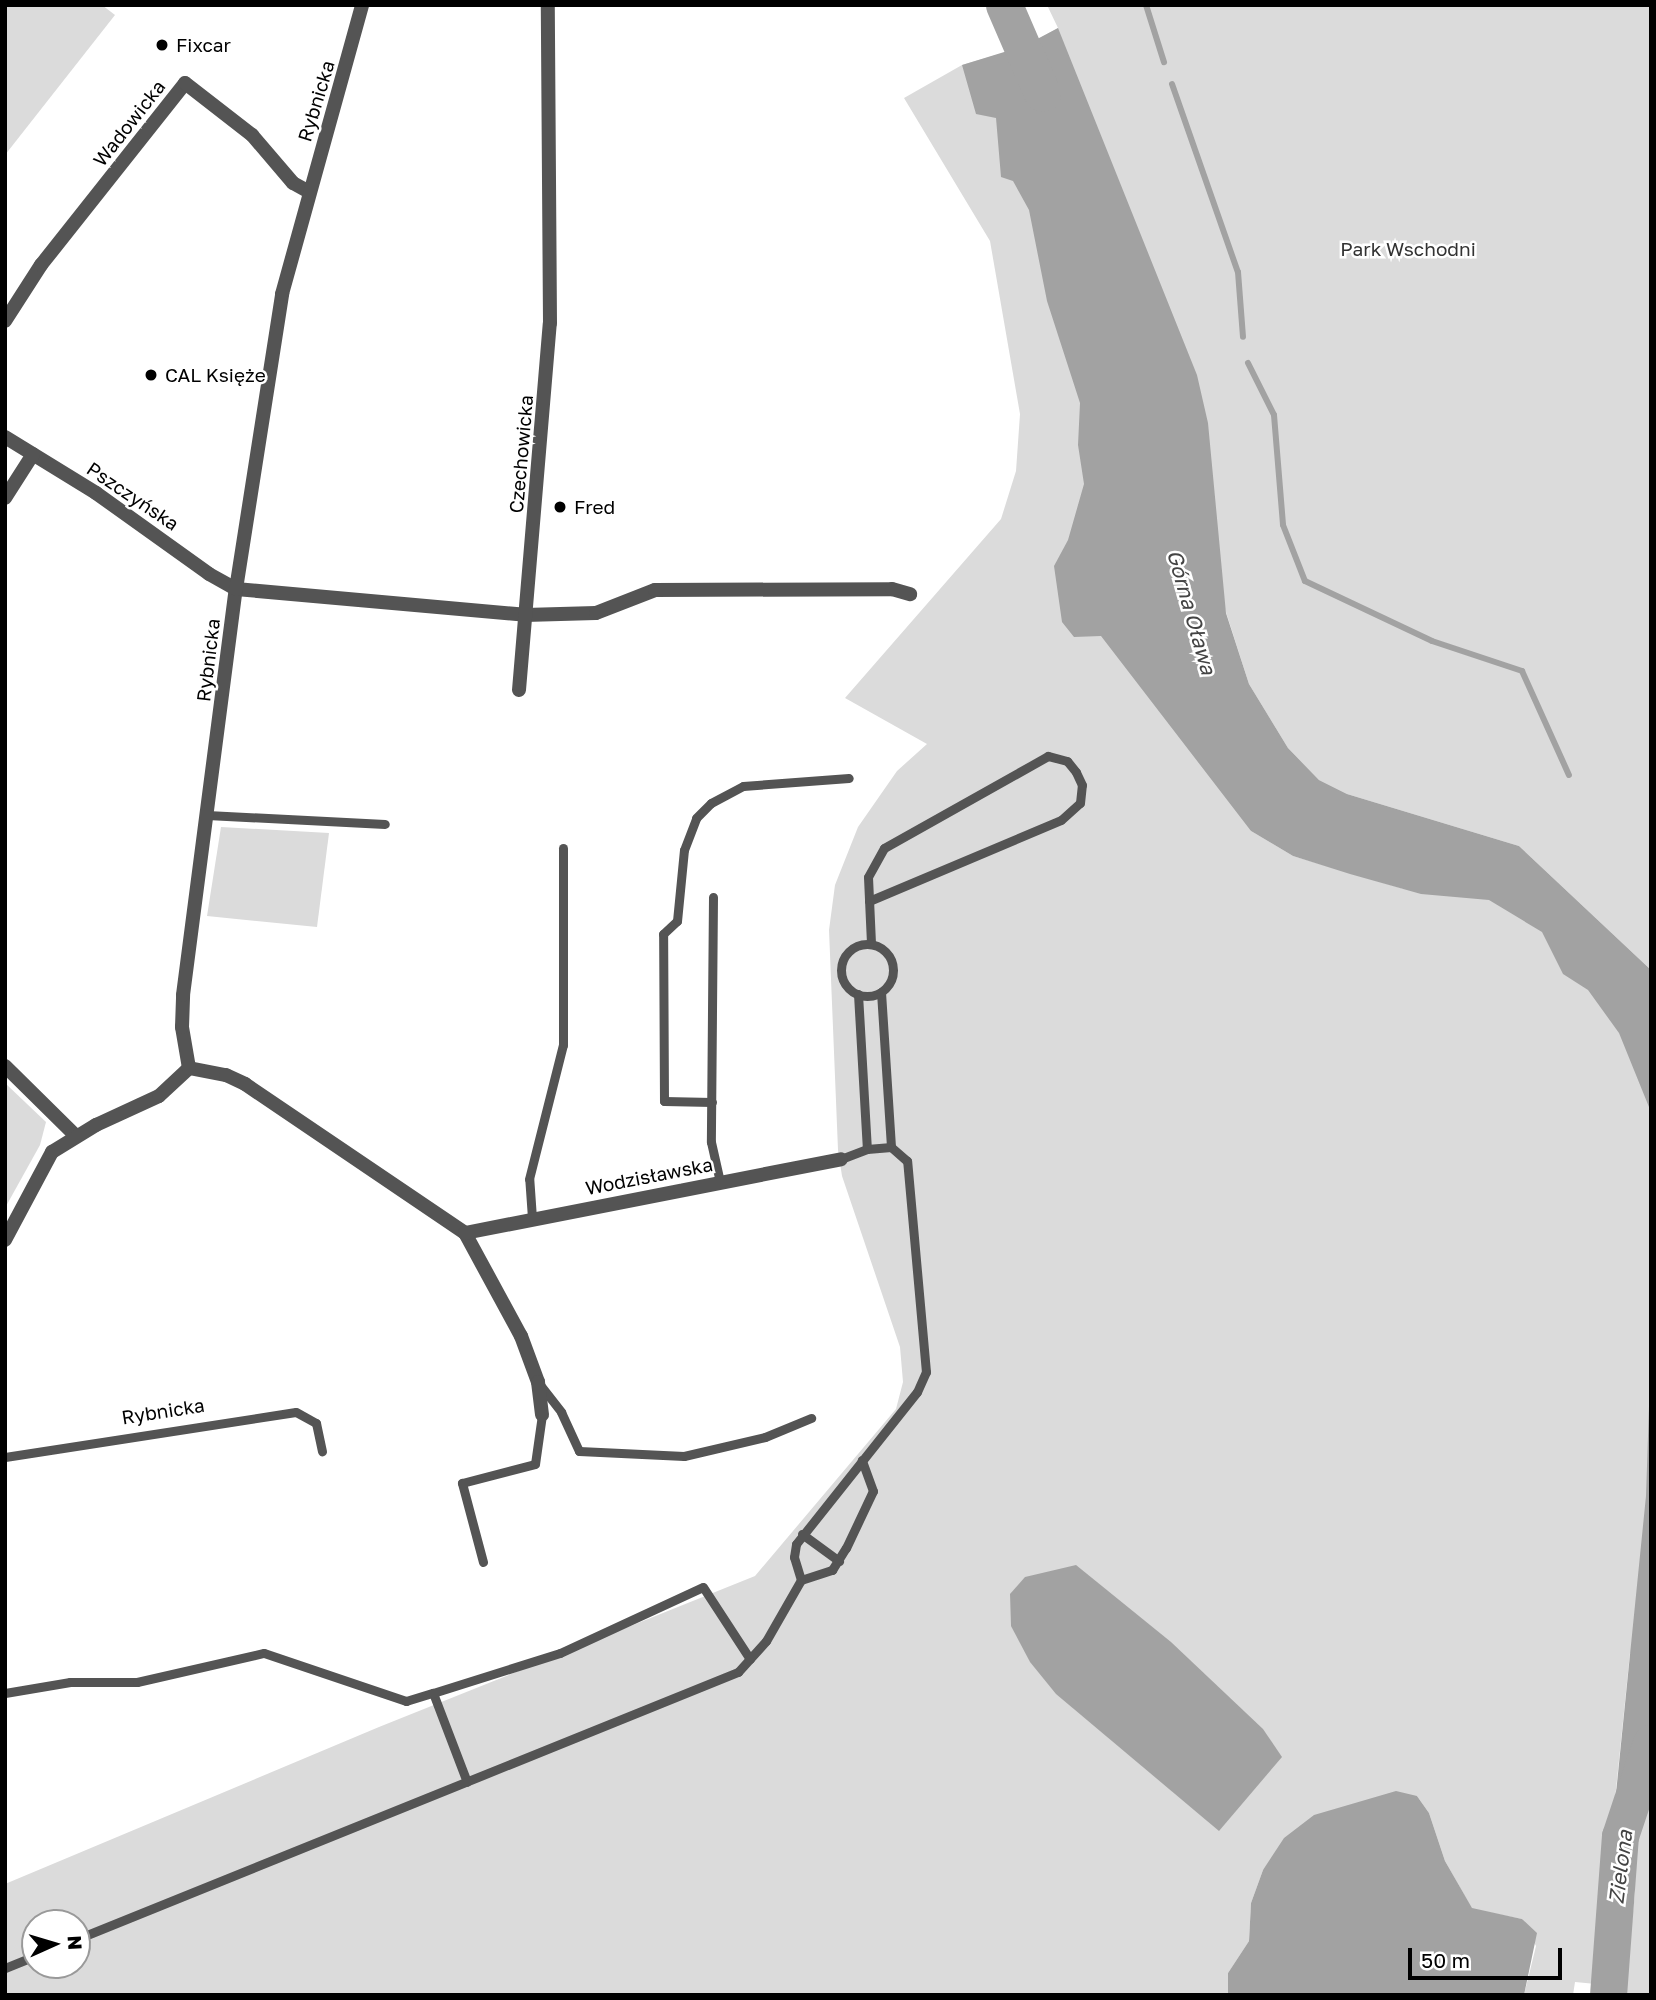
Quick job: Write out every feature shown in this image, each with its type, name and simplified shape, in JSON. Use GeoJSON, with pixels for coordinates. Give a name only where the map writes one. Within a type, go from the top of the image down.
{"type":"FeatureCollection","features":[{"type":"Feature","properties":{"kind":"street","name":"Rybnicka"},"geometry":{"type":"LineString","coordinates":[[189,1068],[181,1012],[236,589],[282,294],[362,5]]}},
{"type":"Feature","properties":{"kind":"street","name":"Czechowicka"},"geometry":{"type":"LineString","coordinates":[[519,690],[550,323],[548,5]]}},
{"type":"Feature","properties":{"kind":"street","name":"Wadowicka"},"geometry":{"type":"LineString","coordinates":[[5,321],[41,265],[185,83],[252,135],[293,183],[309,192]]}},
{"type":"Feature","properties":{"kind":"street","name":"Pszczyńska"},"geometry":{"type":"LineString","coordinates":[[5,437],[236,589]]}},
{"type":"Feature","properties":{"kind":"street"},"geometry":{"type":"LineString","coordinates":[[5,498],[33,454]]}},
{"type":"Feature","properties":{"kind":"street"},"geometry":{"type":"LineString","coordinates":[[236,589],[526,615],[596,613],[655,590],[892,589],[909,594]]}},
{"type":"Feature","properties":{"kind":"street"},"geometry":{"type":"LineString","coordinates":[[5,1066],[76,1136]]}},
{"type":"Feature","properties":{"kind":"street"},"geometry":{"type":"LineString","coordinates":[[5,1240],[52,1152],[76,1136],[159,1096],[189,1068],[226,1075],[245,1084],[464,1233],[521,1336],[538,1382],[542,1415]]}},
{"type":"Feature","properties":{"kind":"street","name":"Wodzisławska"},"geometry":{"type":"LineString","coordinates":[[464,1233],[532,1217],[841,1159]]}},
{"type":"Feature","properties":{"kind":"lane"},"geometry":{"type":"LineString","coordinates":[[869,901],[1061,820],[1080,803],[1082,785],[1076,772],[1067,761],[1048,756],[898,838],[874,859],[868,877],[869,901],[871,944]]}},
{"type":"Feature","properties":{"kind":"lane"},"geometry":{"type":"LineString","coordinates":[[712,1102],[664,1101],[663,934],[677,921],[684,850],[696,818],[711,803],[743,786],[849,778]]}},
{"type":"Feature","properties":{"kind":"lane"},"geometry":{"type":"LineString","coordinates":[[207,815],[385,824]]}},
{"type":"Feature","properties":{"kind":"lane"},"geometry":{"type":"LineString","coordinates":[[532,1217],[528,1179],[563,1045],[563,848]]}},
{"type":"Feature","properties":{"kind":"lane"},"geometry":{"type":"LineString","coordinates":[[713,897],[711,1142],[720,1182]]}},
{"type":"Feature","properties":{"kind":"lane"},"geometry":{"type":"LineString","coordinates":[[91,1933],[738,1672],[766,1641],[801,1580],[793,1557],[802,1534],[917,1392],[927,1364],[907,1161],[891,1147],[881,992],[891,980],[891,962],[883,950],[871,944],[856,946],[842,961],[843,981],[858,994],[867,1149]]}},
{"type":"Feature","properties":{"kind":"lane"},"geometry":{"type":"LineString","coordinates":[[858,994],[881,992]]}},
{"type":"Feature","properties":{"kind":"lane"},"geometry":{"type":"LineString","coordinates":[[841,1159],[867,1149],[891,1147]]}},
{"type":"Feature","properties":{"kind":"lane"},"geometry":{"type":"LineString","coordinates":[[538,1382],[561,1412],[579,1451],[684,1456],[765,1437],[811,1418]]}},
{"type":"Feature","properties":{"kind":"lane","name":"Rybnicka"},"geometry":{"type":"LineString","coordinates":[[5,1457],[296,1412],[316,1423],[322,1451]]}},
{"type":"Feature","properties":{"kind":"lane"},"geometry":{"type":"LineString","coordinates":[[483,1562],[462,1483],[535,1464],[542,1415]]}},
{"type":"Feature","properties":{"kind":"lane"},"geometry":{"type":"LineString","coordinates":[[801,1580],[822,1576],[839,1561],[873,1491],[862,1460]]}},
{"type":"Feature","properties":{"kind":"lane"},"geometry":{"type":"LineString","coordinates":[[802,1534],[839,1561]]}},
{"type":"Feature","properties":{"kind":"lane"},"geometry":{"type":"LineString","coordinates":[[5,1693],[58,1683],[137,1682],[264,1653],[406,1700],[560,1653],[703,1587],[750,1659]]}},
{"type":"Feature","properties":{"kind":"lane"},"geometry":{"type":"LineString","coordinates":[[433,1693],[467,1782]]}},
{"type":"Feature","properties":{"kind":"green space"},"geometry":{"type":"Polygon","coordinates":[[[5,5],[102,5],[115,15],[5,155],[5,5]]]}},
{"type":"Feature","properties":{"kind":"green space","name":"Park Wschodni"},"geometry":{"type":"Polygon","coordinates":[[[1047,5],[1651,5],[1651,970],[1519,846],[1347,794],[1319,780],[1288,748],[1249,684],[1042,37],[1058,28],[1047,5]]]}},
{"type":"Feature","properties":{"kind":"green space"},"geometry":{"type":"Polygon","coordinates":[[[1013,50],[1251,831],[1293,856],[1404,889],[1436,856],[1651,1003],[1651,1658],[1630,1653],[1596,1984],[1575,1982],[1573,1995],[1524,1995],[1536,1946],[1522,1919],[1472,1909],[1445,1861],[1429,1813],[1417,1796],[1263,1870],[1251,1903],[1249,1941],[1228,1973],[1228,1995],[5,1995],[5,1884],[379,1727],[755,1576],[896,1409],[903,1382],[900,1347],[842,1176],[838,1150],[829,930],[835,885],[858,827],[897,771],[927,744],[845,698],[1001,519],[1016,471],[1020,414],[990,241],[904,98],[962,65],[1013,50]]]}},
{"type":"Feature","properties":{"kind":"green space"},"geometry":{"type":"Polygon","coordinates":[[[221,827],[329,833],[317,927],[207,916],[221,827]]]}},
{"type":"Feature","properties":{"kind":"green space"},"geometry":{"type":"Polygon","coordinates":[[[5,1083],[46,1122],[40,1145],[5,1208],[5,1083]]]}},
{"type":"Feature","properties":{"kind":"green space"},"geometry":{"type":"Polygon","coordinates":[[[1651,1795],[1651,1995],[1624,1995],[1635,1893],[1631,1839],[1640,1805],[1651,1795]]]}},
{"type":"Feature","properties":{"kind":"water"},"geometry":{"type":"Polygon","coordinates":[[[1058,28],[1197,375],[1208,423],[1226,613],[1249,684],[1288,748],[1319,780],[1347,794],[1519,846],[1651,970],[1651,1112],[1619,1033],[1588,990],[1563,974],[1542,932],[1489,900],[1421,894],[1350,874],[1293,856],[1251,831],[1101,636],[1074,637],[1062,622],[1054,566],[1068,540],[1084,484],[1078,445],[1080,403],[1047,301],[1029,210],[1013,181],[1001,177],[996,118],[976,114],[962,65],[1024,46],[1058,28]]]}},
{"type":"Feature","properties":{"kind":"water"},"geometry":{"type":"Polygon","coordinates":[[[1651,1346],[1651,1795],[1640,1805],[1631,1839],[1612,1833],[1646,1496],[1651,1346]]]}},
{"type":"Feature","properties":{"kind":"water"},"geometry":{"type":"Polygon","coordinates":[[[1076,1565],[1171,1642],[1263,1729],[1282,1757],[1219,1831],[1056,1694],[1030,1662],[1011,1626],[1010,1594],[1025,1577],[1076,1565]]]}},
{"type":"Feature","properties":{"kind":"water"},"geometry":{"type":"Polygon","coordinates":[[[1396,1791],[1417,1796],[1429,1813],[1445,1861],[1472,1908],[1522,1919],[1537,1933],[1524,1995],[1228,1995],[1228,1973],[1249,1941],[1251,1903],[1263,1870],[1284,1838],[1314,1815],[1396,1791]]]}},
{"type":"Feature","properties":{"kind":"waterway","name":"Górna Oława"},"geometry":{"type":"LineString","coordinates":[[1004,5],[1042,93]]}},
{"type":"Feature","properties":{"kind":"waterway"},"geometry":{"type":"LineString","coordinates":[[1146,5],[1164,62]]}},
{"type":"Feature","properties":{"kind":"waterway"},"geometry":{"type":"LineString","coordinates":[[1172,84],[1238,272],[1243,337]]}},
{"type":"Feature","properties":{"kind":"waterway"},"geometry":{"type":"LineString","coordinates":[[1248,363],[1274,415],[1283,525],[1305,581],[1432,641],[1522,671],[1569,775]]}},
{"type":"Feature","properties":{"kind":"waterway","name":"Zielona"},"geometry":{"type":"LineString","coordinates":[[1608,1995],[1620,1836],[1651,1743]]}},
{"type":"Feature","properties":{"kind":"place","name":"Fixcar"},"geometry":{"type":"Point","coordinates":[162,45]}},
{"type":"Feature","properties":{"kind":"place","name":"CAL Księże"},"geometry":{"type":"Point","coordinates":[151,375]}},
{"type":"Feature","properties":{"kind":"place","name":"Fred"},"geometry":{"type":"Point","coordinates":[560,507]}}]}
